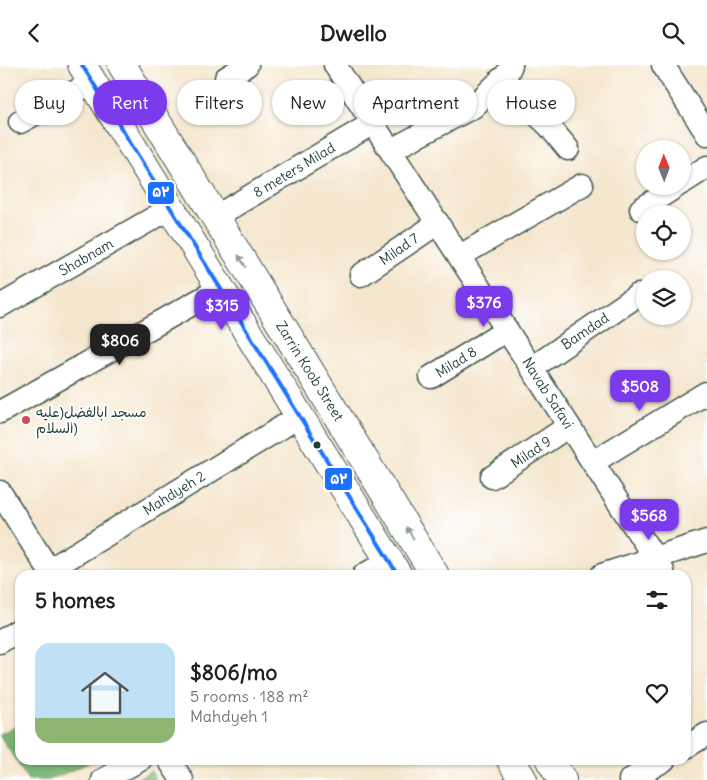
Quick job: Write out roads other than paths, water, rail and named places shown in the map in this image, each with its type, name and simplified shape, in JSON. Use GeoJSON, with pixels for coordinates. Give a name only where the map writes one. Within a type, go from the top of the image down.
{"type":"FeatureCollection","features":[{"type":"Feature","properties":{"kind":"main road","name":"Zarrin Koob Street"},"geometry":{"type":"LineString","coordinates":[[122,65],[432,570]]}},
{"type":"Feature","properties":{"kind":"main road"},"geometry":{"type":"LineString","coordinates":[[88,74],[394,568]]}},
{"type":"Feature","properties":{"kind":"main road"},"geometry":{"type":"LineString","coordinates":[[514,765],[523,780]]}},
{"type":"Feature","properties":{"kind":"main road"},"geometry":{"type":"LineString","coordinates":[[553,765],[562,780]]}},
{"type":"Feature","properties":{"kind":"street"},"geometry":{"type":"LineString","coordinates":[[226,78],[246,65]]}},
{"type":"Feature","properties":{"kind":"street","name":"Navab Safavi"},"geometry":{"type":"LineString","coordinates":[[335,65],[354,94]]}},
{"type":"Feature","properties":{"kind":"street"},"geometry":{"type":"LineString","coordinates":[[663,65],[707,134]]}},
{"type":"Feature","properties":{"kind":"street"},"geometry":{"type":"LineString","coordinates":[[391,150],[473,107],[506,73],[568,149]]}},
{"type":"Feature","properties":{"kind":"street","name":"8 meters Milad"},"geometry":{"type":"LineString","coordinates":[[215,217],[370,125]]}},
{"type":"Feature","properties":{"kind":"street","name":"Navab Safavi"},"geometry":{"type":"LineString","coordinates":[[374,125],[593,462],[657,568]]}},
{"type":"Feature","properties":{"kind":"street"},"geometry":{"type":"LineString","coordinates":[[691,177],[707,167]]}},
{"type":"Feature","properties":{"kind":"street"},"geometry":{"type":"LineString","coordinates":[[460,256],[582,185]]}},
{"type":"Feature","properties":{"kind":"street"},"geometry":{"type":"LineString","coordinates":[[647,205],[663,195]]}},
{"type":"Feature","properties":{"kind":"street","name":"Shabnam"},"geometry":{"type":"LineString","coordinates":[[0,306],[171,208]]}},
{"type":"Feature","properties":{"kind":"street","name":"Milad 7"},"geometry":{"type":"LineString","coordinates":[[361,275],[438,223]]}},
{"type":"Feature","properties":{"kind":"street"},"geometry":{"type":"LineString","coordinates":[[0,412],[221,288]]}},
{"type":"Feature","properties":{"kind":"street","name":"Bamdad"},"geometry":{"type":"LineString","coordinates":[[532,368],[636,296]]}},
{"type":"Feature","properties":{"kind":"street","name":"Milad 8"},"geometry":{"type":"LineString","coordinates":[[431,377],[507,330]]}},
{"type":"Feature","properties":{"kind":"street"},"geometry":{"type":"LineString","coordinates":[[593,462],[706,393]]}},
{"type":"Feature","properties":{"kind":"street","name":"Mahdyeh 2"},"geometry":{"type":"LineString","coordinates":[[55,570],[300,416]]}},
{"type":"Feature","properties":{"kind":"street","name":"Milad 9"},"geometry":{"type":"LineString","coordinates":[[492,477],[569,426]]}},
{"type":"Feature","properties":{"kind":"street"},"geometry":{"type":"LineString","coordinates":[[0,492],[48,570]]}},
{"type":"Feature","properties":{"kind":"street"},"geometry":{"type":"LineString","coordinates":[[657,568],[707,541]]}},
{"type":"Feature","properties":{"kind":"street"},"geometry":{"type":"LineString","coordinates":[[641,570],[707,556]]}},
{"type":"Feature","properties":{"kind":"street"},"geometry":{"type":"LineString","coordinates":[[0,642],[15,632]]}},
{"type":"Feature","properties":{"kind":"street"},"geometry":{"type":"LineString","coordinates":[[691,744],[707,734]]}},
{"type":"Feature","properties":{"kind":"street"},"geometry":{"type":"LineString","coordinates":[[103,780],[131,765]]}},
{"type":"Feature","properties":{"kind":"street"},"geometry":{"type":"LineString","coordinates":[[172,765],[182,780]]}},
{"type":"Feature","properties":{"kind":"street"},"geometry":{"type":"LineString","coordinates":[[630,780],[656,765]]}},
{"type":"Feature","properties":{"kind":"place","name":"مسجد ابالفضل(علیه السلام)"},"geometry":{"type":"Point","coordinates":[26,420]}}]}
